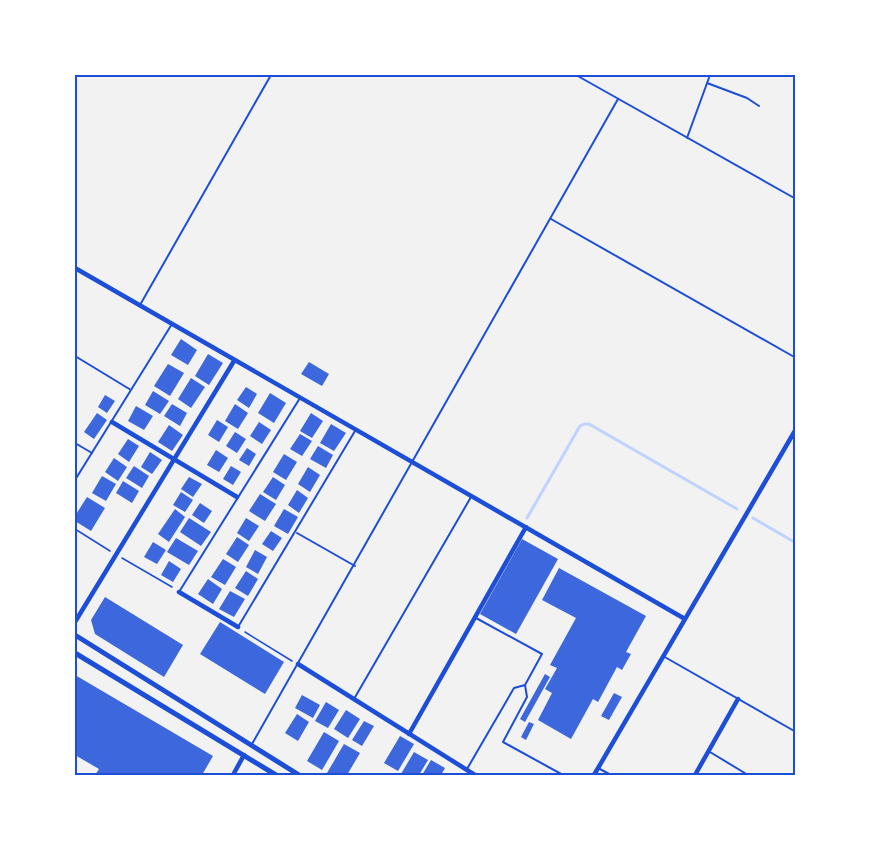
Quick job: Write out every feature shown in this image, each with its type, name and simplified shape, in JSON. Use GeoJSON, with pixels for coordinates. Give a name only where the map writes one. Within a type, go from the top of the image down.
{"type":"FeatureCollection","features":[{"type":"Feature","properties":{"kind":"street"},"geometry":{"type":"LineString","coordinates":[[75,268],[685,619]]}},
{"type":"Feature","properties":{"kind":"street"},"geometry":{"type":"LineString","coordinates":[[75,622],[234,361]]}},
{"type":"Feature","properties":{"kind":"street"},"geometry":{"type":"LineString","coordinates":[[112,422],[237,497]]}},
{"type":"Feature","properties":{"kind":"street"},"geometry":{"type":"LineString","coordinates":[[594,775],[796,429]]}},
{"type":"Feature","properties":{"kind":"street"},"geometry":{"type":"LineString","coordinates":[[409,734],[526,527]]}},
{"type":"Feature","properties":{"kind":"street"},"geometry":{"type":"LineString","coordinates":[[179,592],[238,627]]}},
{"type":"Feature","properties":{"kind":"street"},"geometry":{"type":"LineString","coordinates":[[75,635],[299,775]]}},
{"type":"Feature","properties":{"kind":"street"},"geometry":{"type":"LineString","coordinates":[[75,653],[276,775]]}},
{"type":"Feature","properties":{"kind":"street"},"geometry":{"type":"LineString","coordinates":[[298,664],[475,775]]}},
{"type":"Feature","properties":{"kind":"street"},"geometry":{"type":"LineString","coordinates":[[695,775],[738,699]]}},
{"type":"Feature","properties":{"kind":"street"},"geometry":{"type":"LineString","coordinates":[[233,775],[244,755]]}},
{"type":"Feature","properties":{"kind":"lane"},"geometry":{"type":"LineString","coordinates":[[140,306],[271,75]]}},
{"type":"Feature","properties":{"kind":"lane"},"geometry":{"type":"LineString","coordinates":[[576,75],[796,199]]}},
{"type":"Feature","properties":{"kind":"lane"},"geometry":{"type":"LineString","coordinates":[[687,138],[710,75]]}},
{"type":"Feature","properties":{"kind":"lane"},"geometry":{"type":"LineString","coordinates":[[707,83],[747,98],[759,106]]}},
{"type":"Feature","properties":{"kind":"lane"},"geometry":{"type":"LineString","coordinates":[[251,746],[618,99]]}},
{"type":"Feature","properties":{"kind":"lane"},"geometry":{"type":"LineString","coordinates":[[550,219],[796,358]]}},
{"type":"Feature","properties":{"kind":"lane"},"geometry":{"type":"LineString","coordinates":[[75,480],[172,324]]}},
{"type":"Feature","properties":{"kind":"lane"},"geometry":{"type":"LineString","coordinates":[[75,356],[131,390]]}},
{"type":"Feature","properties":{"kind":"lane"},"geometry":{"type":"LineString","coordinates":[[179,592],[300,397]]}},
{"type":"Feature","properties":{"kind":"lane"},"geometry":{"type":"LineString","coordinates":[[238,627],[356,429]]}},
{"type":"Feature","properties":{"kind":"lane"},"geometry":{"type":"LineString","coordinates":[[75,443],[92,453]]}},
{"type":"Feature","properties":{"kind":"lane"},"geometry":{"type":"LineString","coordinates":[[354,699],[471,497]]}},
{"type":"Feature","properties":{"kind":"lane"},"geometry":{"type":"LineString","coordinates":[[296,533],[354,566]]}},
{"type":"Feature","properties":{"kind":"lane"},"geometry":{"type":"LineString","coordinates":[[475,617],[542,654],[525,685],[527,697],[503,742],[563,775]]}},
{"type":"Feature","properties":{"kind":"lane"},"geometry":{"type":"LineString","coordinates":[[663,656],[796,732]]}},
{"type":"Feature","properties":{"kind":"lane"},"geometry":{"type":"LineString","coordinates":[[466,770],[514,688],[525,685]]}},
{"type":"Feature","properties":{"kind":"lane"},"geometry":{"type":"LineString","coordinates":[[709,751],[748,775]]}},
{"type":"Feature","properties":{"kind":"lane"},"geometry":{"type":"LineString","coordinates":[[598,768],[611,775]]}},
{"type":"Feature","properties":{"kind":"path"},"geometry":{"type":"LineString","coordinates":[[75,529],[179,592]]}},
{"type":"Feature","properties":{"kind":"path"},"geometry":{"type":"LineString","coordinates":[[238,627],[298,664]]}},
{"type":"Feature","properties":{"kind":"building"},"geometry":{"type":"Polygon","coordinates":[[[181,339],[197,350],[188,365],[171,355],[181,339]]]}},
{"type":"Feature","properties":{"kind":"building"},"geometry":{"type":"Polygon","coordinates":[[[208,354],[223,363],[209,385],[195,376],[208,354]]]}},
{"type":"Feature","properties":{"kind":"building"},"geometry":{"type":"Polygon","coordinates":[[[309,362],[329,374],[322,386],[301,374],[309,362]]]}},
{"type":"Feature","properties":{"kind":"building"},"geometry":{"type":"Polygon","coordinates":[[[168,364],[184,373],[170,396],[154,386],[168,364]]]}},
{"type":"Feature","properties":{"kind":"building"},"geometry":{"type":"Polygon","coordinates":[[[191,378],[205,387],[191,408],[178,399],[191,378]]]}},
{"type":"Feature","properties":{"kind":"building"},"geometry":{"type":"Polygon","coordinates":[[[246,387],[257,394],[249,408],[237,400],[246,387]]]}},
{"type":"Feature","properties":{"kind":"building"},"geometry":{"type":"Polygon","coordinates":[[[153,391],[169,401],[160,414],[145,405],[153,391]]]}},
{"type":"Feature","properties":{"kind":"building"},"geometry":{"type":"Polygon","coordinates":[[[270,393],[286,403],[274,423],[258,413],[270,393]]]}},
{"type":"Feature","properties":{"kind":"building"},"geometry":{"type":"Polygon","coordinates":[[[105,395],[115,401],[107,413],[98,407],[105,395]]]}},
{"type":"Feature","properties":{"kind":"building"},"geometry":{"type":"Polygon","coordinates":[[[172,404],[187,413],[180,426],[164,416],[172,404]]]}},
{"type":"Feature","properties":{"kind":"building"},"geometry":{"type":"Polygon","coordinates":[[[235,404],[248,413],[238,429],[225,421],[235,404]]]}},
{"type":"Feature","properties":{"kind":"building"},"geometry":{"type":"Polygon","coordinates":[[[136,406],[153,416],[144,430],[128,421],[136,406]]]}},
{"type":"Feature","properties":{"kind":"building"},"geometry":{"type":"Polygon","coordinates":[[[97,413],[107,420],[94,439],[84,432],[97,413]]]}},
{"type":"Feature","properties":{"kind":"building"},"geometry":{"type":"Polygon","coordinates":[[[311,413],[323,421],[312,438],[300,431],[311,413]]]}},
{"type":"Feature","properties":{"kind":"building"},"geometry":{"type":"Polygon","coordinates":[[[217,420],[228,427],[219,442],[208,435],[217,420]]]}},
{"type":"Feature","properties":{"kind":"building"},"geometry":{"type":"Polygon","coordinates":[[[259,422],[271,430],[262,444],[250,436],[259,422]]]}},
{"type":"Feature","properties":{"kind":"building"},"geometry":{"type":"Polygon","coordinates":[[[331,424],[346,433],[334,451],[320,443],[331,424]]]}},
{"type":"Feature","properties":{"kind":"building"},"geometry":{"type":"Polygon","coordinates":[[[169,425],[183,435],[172,451],[158,442],[169,425]]]}},
{"type":"Feature","properties":{"kind":"building"},"geometry":{"type":"Polygon","coordinates":[[[235,432],[246,439],[237,453],[226,446],[235,432]]]}},
{"type":"Feature","properties":{"kind":"building"},"geometry":{"type":"Polygon","coordinates":[[[300,434],[312,441],[302,456],[290,449],[300,434]]]}},
{"type":"Feature","properties":{"kind":"building"},"geometry":{"type":"Polygon","coordinates":[[[128,439],[139,446],[129,462],[118,454],[128,439]]]}},
{"type":"Feature","properties":{"kind":"building"},"geometry":{"type":"Polygon","coordinates":[[[318,446],[333,455],[326,468],[310,459],[318,446]]]}},
{"type":"Feature","properties":{"kind":"building"},"geometry":{"type":"Polygon","coordinates":[[[247,448],[256,454],[249,466],[239,460],[247,448]]]}},
{"type":"Feature","properties":{"kind":"building"},"geometry":{"type":"Polygon","coordinates":[[[216,450],[228,458],[219,472],[207,465],[216,450]]]}},
{"type":"Feature","properties":{"kind":"building"},"geometry":{"type":"Polygon","coordinates":[[[150,452],[162,460],[152,474],[141,467],[150,452]]]}},
{"type":"Feature","properties":{"kind":"building"},"geometry":{"type":"Polygon","coordinates":[[[284,454],[297,462],[286,480],[273,472],[284,454]]]}},
{"type":"Feature","properties":{"kind":"building"},"geometry":{"type":"Polygon","coordinates":[[[114,458],[127,467],[118,481],[105,472],[114,458]]]}},
{"type":"Feature","properties":{"kind":"building"},"geometry":{"type":"Polygon","coordinates":[[[134,466],[149,476],[142,488],[126,478],[134,466]]]}},
{"type":"Feature","properties":{"kind":"building"},"geometry":{"type":"Polygon","coordinates":[[[231,466],[241,472],[233,485],[223,479],[231,466]]]}},
{"type":"Feature","properties":{"kind":"building"},"geometry":{"type":"Polygon","coordinates":[[[308,467],[320,475],[310,492],[298,484],[308,467]]]}},
{"type":"Feature","properties":{"kind":"building"},"geometry":{"type":"Polygon","coordinates":[[[102,476],[116,484],[106,501],[92,493],[102,476]]]}},
{"type":"Feature","properties":{"kind":"building"},"geometry":{"type":"Polygon","coordinates":[[[189,477],[202,484],[193,497],[181,489],[189,477]]]}},
{"type":"Feature","properties":{"kind":"building"},"geometry":{"type":"Polygon","coordinates":[[[273,477],[285,485],[276,500],[263,492],[273,477]]]}},
{"type":"Feature","properties":{"kind":"building"},"geometry":{"type":"Polygon","coordinates":[[[123,481],[139,491],[132,503],[116,493],[123,481]]]}},
{"type":"Feature","properties":{"kind":"building"},"geometry":{"type":"Polygon","coordinates":[[[297,490],[308,498],[299,513],[288,505],[297,490]]]}},
{"type":"Feature","properties":{"kind":"building"},"geometry":{"type":"Polygon","coordinates":[[[181,492],[193,500],[185,512],[173,505],[181,492]]]}},
{"type":"Feature","properties":{"kind":"building"},"geometry":{"type":"Polygon","coordinates":[[[260,494],[276,504],[265,521],[249,511],[260,494]]]}},
{"type":"Feature","properties":{"kind":"building"},"geometry":{"type":"Polygon","coordinates":[[[87,497],[105,508],[91,531],[75,521],[75,516],[87,497]]]}},
{"type":"Feature","properties":{"kind":"building"},"geometry":{"type":"Polygon","coordinates":[[[200,503],[212,511],[204,523],[192,515],[200,503]]]}},
{"type":"Feature","properties":{"kind":"building"},"geometry":{"type":"Polygon","coordinates":[[[175,509],[185,517],[169,542],[158,534],[175,509]]]}},
{"type":"Feature","properties":{"kind":"building"},"geometry":{"type":"Polygon","coordinates":[[[284,509],[298,517],[288,534],[274,526],[284,509]]]}},
{"type":"Feature","properties":{"kind":"building"},"geometry":{"type":"Polygon","coordinates":[[[189,518],[211,532],[201,546],[180,532],[189,518]]]}},
{"type":"Feature","properties":{"kind":"building"},"geometry":{"type":"Polygon","coordinates":[[[246,518],[259,526],[249,541],[237,533],[246,518]]]}},
{"type":"Feature","properties":{"kind":"building"},"geometry":{"type":"Polygon","coordinates":[[[271,531],[282,538],[273,551],[262,544],[271,531]]]}},
{"type":"Feature","properties":{"kind":"building"},"geometry":{"type":"Polygon","coordinates":[[[237,537],[249,545],[238,562],[226,554],[237,537]]]}},
{"type":"Feature","properties":{"kind":"building"},"geometry":{"type":"Polygon","coordinates":[[[176,538],[198,551],[189,565],[167,552],[176,538]]]}},
{"type":"Feature","properties":{"kind":"building"},"geometry":{"type":"Polygon","coordinates":[[[522,539],[558,559],[516,634],[480,614],[522,539]]]}},
{"type":"Feature","properties":{"kind":"building"},"geometry":{"type":"Polygon","coordinates":[[[153,542],[166,550],[157,564],[144,557],[153,542]]]}},
{"type":"Feature","properties":{"kind":"building"},"geometry":{"type":"Polygon","coordinates":[[[255,550],[267,557],[258,574],[246,567],[255,550]]]}},
{"type":"Feature","properties":{"kind":"building"},"geometry":{"type":"Polygon","coordinates":[[[223,559],[236,567],[225,585],[211,577],[223,559]]]}},
{"type":"Feature","properties":{"kind":"building"},"geometry":{"type":"Polygon","coordinates":[[[169,561],[181,569],[173,582],[161,575],[169,561]]]}},
{"type":"Feature","properties":{"kind":"building"},"geometry":{"type":"Polygon","coordinates":[[[559,568],[646,616],[626,652],[631,654],[622,670],[617,667],[598,702],[593,699],[571,739],[538,720],[552,693],[545,689],[557,668],[550,665],[576,618],[542,600],[559,568]]]}},
{"type":"Feature","properties":{"kind":"building"},"geometry":{"type":"Polygon","coordinates":[[[246,571],[258,579],[248,596],[235,588],[246,571]]]}},
{"type":"Feature","properties":{"kind":"building"},"geometry":{"type":"Polygon","coordinates":[[[208,579],[222,589],[213,604],[198,594],[208,579]]]}},
{"type":"Feature","properties":{"kind":"building"},"geometry":{"type":"Polygon","coordinates":[[[230,591],[245,599],[234,617],[219,609],[230,591]]]}},
{"type":"Feature","properties":{"kind":"building"},"geometry":{"type":"Polygon","coordinates":[[[105,597],[183,645],[164,677],[95,634],[91,620],[105,597]]]}},
{"type":"Feature","properties":{"kind":"building"},"geometry":{"type":"Polygon","coordinates":[[[220,622],[284,662],[265,694],[200,654],[220,622]]]}},
{"type":"Feature","properties":{"kind":"building"},"geometry":{"type":"Polygon","coordinates":[[[545,674],[550,677],[525,722],[520,719],[545,674]]]}},
{"type":"Feature","properties":{"kind":"building"},"geometry":{"type":"Polygon","coordinates":[[[75,675],[213,756],[202,775],[95,775],[99,769],[75,755],[75,675]]]}},
{"type":"Feature","properties":{"kind":"building"},"geometry":{"type":"Polygon","coordinates":[[[614,693],[622,697],[609,720],[601,716],[614,693]]]}},
{"type":"Feature","properties":{"kind":"building"},"geometry":{"type":"Polygon","coordinates":[[[302,695],[320,705],[313,718],[295,708],[302,695]]]}},
{"type":"Feature","properties":{"kind":"building"},"geometry":{"type":"Polygon","coordinates":[[[326,702],[339,710],[328,728],[315,721],[326,702]]]}},
{"type":"Feature","properties":{"kind":"building"},"geometry":{"type":"Polygon","coordinates":[[[346,710],[360,719],[348,738],[334,729],[346,710]]]}},
{"type":"Feature","properties":{"kind":"building"},"geometry":{"type":"Polygon","coordinates":[[[297,714],[309,722],[298,741],[285,733],[297,714]]]}},
{"type":"Feature","properties":{"kind":"building"},"geometry":{"type":"Polygon","coordinates":[[[364,721],[374,726],[362,746],[352,740],[364,721]]]}},
{"type":"Feature","properties":{"kind":"building"},"geometry":{"type":"Polygon","coordinates":[[[529,722],[534,724],[526,740],[521,737],[529,722]]]}},
{"type":"Feature","properties":{"kind":"building"},"geometry":{"type":"Polygon","coordinates":[[[324,732],[339,741],[322,770],[307,761],[324,732]]]}},
{"type":"Feature","properties":{"kind":"building"},"geometry":{"type":"Polygon","coordinates":[[[400,736],[414,744],[398,771],[384,763],[400,736]]]}},
{"type":"Feature","properties":{"kind":"building"},"geometry":{"type":"Polygon","coordinates":[[[344,744],[360,753],[347,775],[330,775],[327,773],[344,744]]]}},
{"type":"Feature","properties":{"kind":"building"},"geometry":{"type":"Polygon","coordinates":[[[414,752],[428,760],[419,775],[401,774],[414,752]]]}},
{"type":"Feature","properties":{"kind":"building"},"geometry":{"type":"Polygon","coordinates":[[[431,760],[445,768],[441,775],[422,775],[431,760]]]}},
{"type":"Feature","properties":{"kind":"waterway"},"geometry":{"type":"LineString","coordinates":[[527,518],[580,426],[584,424],[589,424],[737,509]]}},
{"type":"Feature","properties":{"kind":"waterway"},"geometry":{"type":"LineString","coordinates":[[753,518],[796,543]]}}]}
